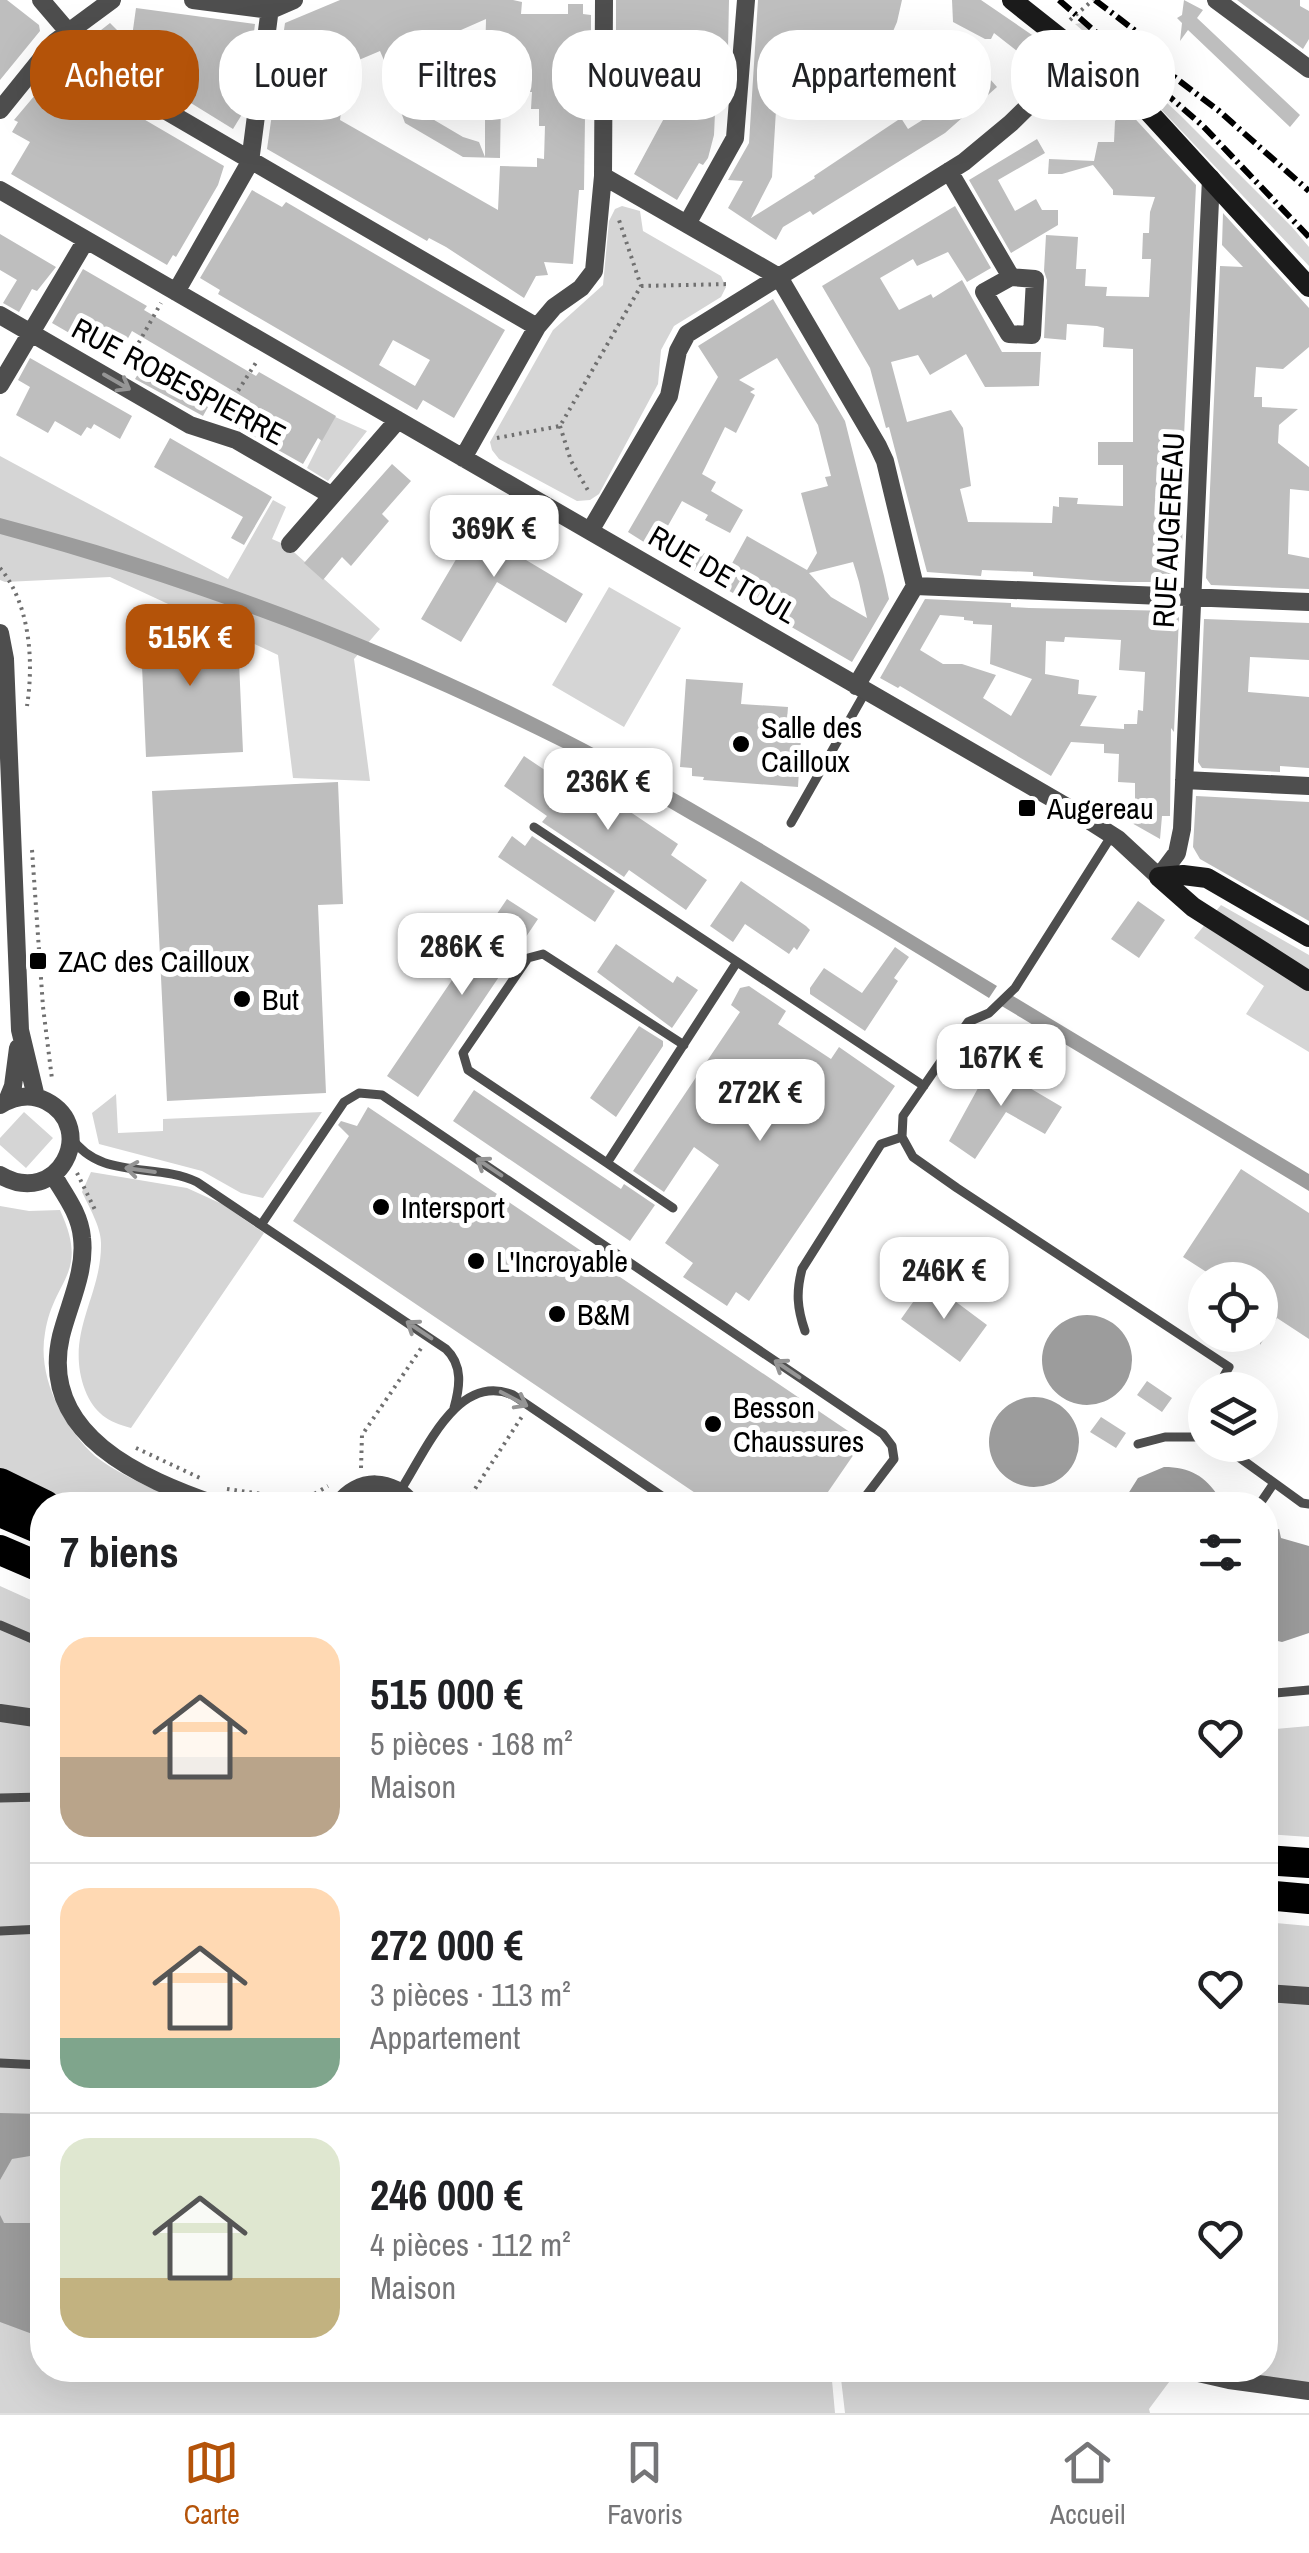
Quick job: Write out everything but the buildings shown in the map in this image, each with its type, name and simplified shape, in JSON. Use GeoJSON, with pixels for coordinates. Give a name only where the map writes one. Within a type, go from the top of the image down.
{"type":"FeatureCollection","features":[{"type":"Feature","properties":{"kind":"highway"},"geometry":{"type":"LineString","coordinates":[[0,1483],[30,1498]]}},
{"type":"Feature","properties":{"kind":"highway"},"geometry":{"type":"LineString","coordinates":[[0,1512],[30,1525]]}},
{"type":"Feature","properties":{"kind":"highway"},"geometry":{"type":"LineString","coordinates":[[0,1550],[30,1563]]}},
{"type":"Feature","properties":{"kind":"highway"},"geometry":{"type":"LineString","coordinates":[[0,1568],[30,1578]]}},
{"type":"Feature","properties":{"kind":"highway"},"geometry":{"type":"LineString","coordinates":[[1278,1861],[1309,1863]]}},
{"type":"Feature","properties":{"kind":"highway"},"geometry":{"type":"LineString","coordinates":[[1278,1896],[1309,1899]]}},
{"type":"Feature","properties":{"kind":"street"},"geometry":{"type":"LineString","coordinates":[[40,0],[66,30]]}},
{"type":"Feature","properties":{"kind":"street"},"geometry":{"type":"LineString","coordinates":[[68,30],[112,0]]}},
{"type":"Feature","properties":{"kind":"street"},"geometry":{"type":"LineString","coordinates":[[193,0],[271,5],[294,0]]}},
{"type":"Feature","properties":{"kind":"street"},"geometry":{"type":"LineString","coordinates":[[467,450],[538,326],[554,307],[581,288],[594,271],[603,176],[604,0]]}},
{"type":"Feature","properties":{"kind":"street"},"geometry":{"type":"LineString","coordinates":[[687,224],[734,138],[746,0]]}},
{"type":"Feature","properties":{"kind":"street"},"geometry":{"type":"LineString","coordinates":[[1012,0],[1052,30]]}},
{"type":"Feature","properties":{"kind":"street"},"geometry":{"type":"LineString","coordinates":[[1216,0],[1309,69]]}},
{"type":"Feature","properties":{"kind":"street"},"geometry":{"type":"LineString","coordinates":[[173,290],[250,162],[271,5]]}},
{"type":"Feature","properties":{"kind":"street"},"geometry":{"type":"LineString","coordinates":[[0,110],[30,71]]}},
{"type":"Feature","properties":{"kind":"street"},"geometry":{"type":"LineString","coordinates":[[182,120],[538,326]]}},
{"type":"Feature","properties":{"kind":"street"},"geometry":{"type":"LineString","coordinates":[[590,532],[669,396],[678,351],[687,334],[950,171],[1014,120]]}},
{"type":"Feature","properties":{"kind":"street"},"geometry":{"type":"LineString","coordinates":[[1157,120],[1309,287]]}},
{"type":"Feature","properties":{"kind":"street"},"geometry":{"type":"LineString","coordinates":[[950,171],[1011,277]]}},
{"type":"Feature","properties":{"kind":"street"},"geometry":{"type":"LineString","coordinates":[[603,176],[774,280],[878,446],[915,586],[861,689]]}},
{"type":"Feature","properties":{"kind":"street","name":"RUE AUGEREAU"},"geometry":{"type":"LineString","coordinates":[[1160,877],[1181,840],[1212,178]]}},
{"type":"Feature","properties":{"kind":"street","name":"RUE DE TOUL"},"geometry":{"type":"LineString","coordinates":[[0,190],[398,420],[467,450],[590,532],[1112,834],[1160,877]]}},
{"type":"Feature","properties":{"kind":"street"},"geometry":{"type":"LineString","coordinates":[[0,385],[86,240]]}},
{"type":"Feature","properties":{"kind":"street","name":"RUE ROBESPIERRE"},"geometry":{"type":"LineString","coordinates":[[0,315],[190,425],[236,440],[331,495]]}},
{"type":"Feature","properties":{"kind":"street"},"geometry":{"type":"LineString","coordinates":[[290,544],[398,420]]}},
{"type":"Feature","properties":{"kind":"street"},"geometry":{"type":"LineString","coordinates":[[915,586],[1309,602]]}},
{"type":"Feature","properties":{"kind":"street"},"geometry":{"type":"LineString","coordinates":[[0,632],[5,660],[20,1030],[13,1086],[4,1103]]}},
{"type":"Feature","properties":{"kind":"street"},"geometry":{"type":"LineString","coordinates":[[1184,780],[1309,786]]}},
{"type":"Feature","properties":{"kind":"street"},"geometry":{"type":"LineString","coordinates":[[1160,877],[1207,878],[1309,937]]}},
{"type":"Feature","properties":{"kind":"street"},"geometry":{"type":"LineString","coordinates":[[1160,877],[1193,908],[1309,981]]}},
{"type":"Feature","properties":{"kind":"street"},"geometry":{"type":"LineString","coordinates":[[20,1030],[36,1098]]}},
{"type":"Feature","properties":{"kind":"street"},"geometry":{"type":"LineString","coordinates":[[0,1176],[26,1184],[53,1175],[68,1154],[70,1134],[60,1111],[36,1098],[21,1096],[4,1103]]}},
{"type":"Feature","properties":{"kind":"street"},"geometry":{"type":"LineString","coordinates":[[53,1175],[76,1215],[82,1236],[82,1259],[59,1354],[62,1390],[73,1416],[105,1452],[190,1492]]}},
{"type":"Feature","properties":{"kind":"street"},"geometry":{"type":"LineString","coordinates":[[352,1492],[364,1485],[382,1484],[396,1492]]}},
{"type":"Feature","properties":{"kind":"street"},"geometry":{"type":"LineString","coordinates":[[0,1713],[30,1717]]}},
{"type":"Feature","properties":{"kind":"street"},"geometry":{"type":"LineString","coordinates":[[1278,1994],[1309,1996]]}},
{"type":"Feature","properties":{"kind":"street"},"geometry":{"type":"LineString","coordinates":[[1244,2382],[1309,2391]]}},
{"type":"Feature","properties":{"kind":"lane"},"geometry":{"type":"LineString","coordinates":[[790,823],[861,689]]}},
{"type":"Feature","properties":{"kind":"lane"},"geometry":{"type":"LineString","coordinates":[[534,827],[924,1086]]}},
{"type":"Feature","properties":{"kind":"lane"},"geometry":{"type":"LineString","coordinates":[[1112,834],[1010,993],[989,1012],[968,1022],[903,1116],[902,1137],[913,1157],[1230,1367],[1227,1372]]}},
{"type":"Feature","properties":{"kind":"lane"},"geometry":{"type":"LineString","coordinates":[[673,1208],[468,1070],[463,1054],[528,958],[543,954],[684,1045]]}},
{"type":"Feature","properties":{"kind":"lane"},"geometry":{"type":"LineString","coordinates":[[607,1163],[738,962]]}},
{"type":"Feature","properties":{"kind":"lane"},"geometry":{"type":"LineString","coordinates":[[261,1225],[344,1102],[359,1093],[382,1095],[883,1434],[892,1446],[894,1458],[869,1492]]}},
{"type":"Feature","properties":{"kind":"lane"},"geometry":{"type":"LineString","coordinates":[[70,1134],[79,1148],[98,1161],[188,1178],[452,1354],[459,1385],[454,1408],[409,1492]]}},
{"type":"Feature","properties":{"kind":"lane"},"geometry":{"type":"LineString","coordinates":[[805,1330],[798,1310],[802,1270],[882,1144],[902,1137]]}},
{"type":"Feature","properties":{"kind":"lane"},"geometry":{"type":"LineString","coordinates":[[454,1408],[474,1393],[506,1392],[656,1492]]}},
{"type":"Feature","properties":{"kind":"lane"},"geometry":{"type":"LineString","coordinates":[[1138,1444],[1164,1437],[1188,1438]]}},
{"type":"Feature","properties":{"kind":"lane"},"geometry":{"type":"LineString","coordinates":[[1246,1462],[1309,1504]]}},
{"type":"Feature","properties":{"kind":"lane"},"geometry":{"type":"LineString","coordinates":[[1267,1492],[1274,1482]]}},
{"type":"Feature","properties":{"kind":"lane"},"geometry":{"type":"LineString","coordinates":[[0,1625],[30,1638]]}},
{"type":"Feature","properties":{"kind":"lane"},"geometry":{"type":"LineString","coordinates":[[1278,1693],[1309,1690]]}},
{"type":"Feature","properties":{"kind":"lane"},"geometry":{"type":"LineString","coordinates":[[0,1798],[30,1797]]}},
{"type":"Feature","properties":{"kind":"lane"},"geometry":{"type":"LineString","coordinates":[[0,1931],[30,1930]]}},
{"type":"Feature","properties":{"kind":"lane"},"geometry":{"type":"LineString","coordinates":[[0,2062],[30,2064]]}},
{"type":"Feature","properties":{"kind":"path"},"geometry":{"type":"LineString","coordinates":[[1067,23],[1093,0]]}},
{"type":"Feature","properties":{"kind":"path"},"geometry":{"type":"LineString","coordinates":[[467,450],[560,426],[641,286],[616,214],[601,197]]}},
{"type":"Feature","properties":{"kind":"path"},"geometry":{"type":"LineString","coordinates":[[641,286],[774,280]]}},
{"type":"Feature","properties":{"kind":"path"},"geometry":{"type":"LineString","coordinates":[[117,382],[173,290]]}},
{"type":"Feature","properties":{"kind":"path"},"geometry":{"type":"LineString","coordinates":[[212,433],[267,344]]}},
{"type":"Feature","properties":{"kind":"path"},"geometry":{"type":"LineString","coordinates":[[560,426],[571,461],[601,512]]}},
{"type":"Feature","properties":{"kind":"path"},"geometry":{"type":"LineString","coordinates":[[0,568],[17,591],[24,612],[29,681],[25,713]]}},
{"type":"Feature","properties":{"kind":"path"},"geometry":{"type":"LineString","coordinates":[[31,843],[52,1083]]}},
{"type":"Feature","properties":{"kind":"path"},"geometry":{"type":"LineString","coordinates":[[77,1173],[98,1216]]}},
{"type":"Feature","properties":{"kind":"path"},"geometry":{"type":"LineString","coordinates":[[361,1468],[362,1436],[429,1337]]}},
{"type":"Feature","properties":{"kind":"path"},"geometry":{"type":"LineString","coordinates":[[472,1492],[529,1406]]}},
{"type":"Feature","properties":{"kind":"path"},"geometry":{"type":"LineString","coordinates":[[134,1446],[215,1485],[241,1492]]}},
{"type":"Feature","properties":{"kind":"path"},"geometry":{"type":"LineString","coordinates":[[318,1492],[329,1486]]}},
{"type":"Feature","properties":{"kind":"shaded area"},"geometry":{"type":"Polygon","coordinates":[[[1175,110],[1292,227],[1309,247],[1309,266],[1171,120],[1175,120],[1175,110]]]}},
{"type":"Feature","properties":{"kind":"shaded area"},"geometry":{"type":"Polygon","coordinates":[[[622,206],[640,211],[643,231],[721,276],[726,287],[721,297],[674,326],[661,350],[658,384],[599,494],[577,501],[499,459],[490,442],[553,330],[603,285],[609,221],[615,209],[622,206]]]}},
{"type":"Feature","properties":{"kind":"shaded area"},"geometry":{"type":"Polygon","coordinates":[[[333,416],[367,431],[328,481],[307,468],[333,416]]]}},
{"type":"Feature","properties":{"kind":"shaded area"},"geometry":{"type":"Polygon","coordinates":[[[0,456],[228,579],[273,500],[286,507],[272,539],[286,545],[380,629],[354,659],[370,781],[293,778],[278,655],[110,577],[0,580],[0,456]]]}},
{"type":"Feature","properties":{"kind":"shaded area"},"geometry":{"type":"Polygon","coordinates":[[[0,518],[151,562],[299,614],[516,708],[741,831],[997,986],[989,998],[612,775],[497,716],[358,655],[217,601],[0,534],[0,518]]]}},
{"type":"Feature","properties":{"kind":"shaded area"},"geometry":{"type":"Polygon","coordinates":[[[609,587],[681,628],[624,727],[552,685],[609,587]]]}},
{"type":"Feature","properties":{"kind":"shaded area"},"geometry":{"type":"Polygon","coordinates":[[[1221,905],[1309,955],[1309,1052],[1246,1014],[1264,986],[1194,938],[1221,905]]]}},
{"type":"Feature","properties":{"kind":"shaded area"},"geometry":{"type":"Polygon","coordinates":[[[1008,993],[1309,1174],[1309,1191],[1000,1005],[1008,993]]]}},
{"type":"Feature","properties":{"kind":"shaded area"},"geometry":{"type":"Polygon","coordinates":[[[116,1094],[118,1133],[163,1131],[163,1119],[322,1112],[263,1198],[241,1193],[202,1171],[99,1144],[92,1113],[116,1094]]]}},
{"type":"Feature","properties":{"kind":"shaded area"},"geometry":{"type":"Polygon","coordinates":[[[24,1112],[53,1138],[26,1168],[0,1145],[0,1138],[24,1112]]]}},
{"type":"Feature","properties":{"kind":"shaded area"},"geometry":{"type":"Polygon","coordinates":[[[91,1172],[187,1188],[222,1204],[264,1233],[131,1428],[97,1411],[85,1390],[80,1370],[81,1333],[100,1262],[97,1224],[82,1192],[91,1172]]]}},
{"type":"Feature","properties":{"kind":"shaded area"},"geometry":{"type":"Polygon","coordinates":[[[0,1206],[29,1211],[60,1210],[72,1249],[71,1263],[45,1333],[49,1384],[63,1416],[95,1456],[161,1492],[48,1492],[0,1469],[0,1206]]]}},
{"type":"Feature","properties":{"kind":"shaded area"},"geometry":{"type":"Polygon","coordinates":[[[1087,1315],[1104,1318],[1119,1328],[1129,1343],[1129,1377],[1119,1392],[1104,1402],[1087,1405],[1070,1402],[1055,1392],[1045,1377],[1042,1360],[1045,1343],[1055,1328],[1070,1318],[1087,1315]]]}},
{"type":"Feature","properties":{"kind":"shaded area"},"geometry":{"type":"Polygon","coordinates":[[[1034,1397],[1051,1400],[1066,1410],[1076,1425],[1076,1459],[1066,1474],[1051,1484],[1034,1487],[1017,1484],[1002,1474],[992,1459],[989,1442],[992,1425],[1002,1410],[1017,1400],[1034,1397]]]}},
{"type":"Feature","properties":{"kind":"shaded area"},"geometry":{"type":"Polygon","coordinates":[[[1164,1467],[1182,1469],[1196,1474],[1215,1492],[1129,1492],[1138,1478],[1164,1467]]]}},
{"type":"Feature","properties":{"kind":"shaded area"},"geometry":{"type":"Polygon","coordinates":[[[1278,1529],[1281,1538],[1309,1546],[1309,1633],[1282,1642],[1278,1641],[1278,1529]]]}},
{"type":"Feature","properties":{"kind":"shaded area"},"geometry":{"type":"Polygon","coordinates":[[[0,1586],[30,1600],[30,2382],[832,2382],[835,2413],[0,2413],[0,1586]]]}},
{"type":"Feature","properties":{"kind":"shaded area"},"geometry":{"type":"Polygon","coordinates":[[[1309,1726],[1309,1837],[1278,1835],[1278,1729],[1309,1726]]]}},
{"type":"Feature","properties":{"kind":"shaded area"},"geometry":{"type":"Polygon","coordinates":[[[1278,1923],[1309,1926],[1309,2397],[1222,2382],[1278,2382],[1278,1923]]]}},
{"type":"Feature","properties":{"kind":"shaded area"},"geometry":{"type":"Polygon","coordinates":[[[0,2113],[30,2114],[30,2156],[12,2159],[0,2180],[0,2113]]]}},
{"type":"Feature","properties":{"kind":"shaded area"},"geometry":{"type":"Polygon","coordinates":[[[0,2215],[4,2223],[30,2223],[30,2333],[0,2322],[0,2215]]]}},
{"type":"Feature","properties":{"kind":"shaded area"},"geometry":{"type":"Polygon","coordinates":[[[841,2382],[1169,2382],[1150,2413],[845,2413],[841,2382]]]}},
{"type":"Feature","properties":{"kind":"railway"},"geometry":{"type":"LineString","coordinates":[[1059,0],[1203,126],[1309,237]]}},
{"type":"Feature","properties":{"kind":"railway"},"geometry":{"type":"LineString","coordinates":[[1095,0],[1134,30]]}},
{"type":"Feature","properties":{"kind":"railway"},"geometry":{"type":"LineString","coordinates":[[1175,78],[1309,191]]}},
{"type":"Feature","properties":{"kind":"place","name":"Salle des Cailloux"},"geometry":{"type":"Point","coordinates":[741,744]}},
{"type":"Feature","properties":{"kind":"place","name":"Augereau"},"geometry":{"type":"Point","coordinates":[1027,808]}},
{"type":"Feature","properties":{"kind":"place","name":"ZAC des Cailloux"},"geometry":{"type":"Point","coordinates":[38,961]}},
{"type":"Feature","properties":{"kind":"place","name":"But"},"geometry":{"type":"Point","coordinates":[242,999]}},
{"type":"Feature","properties":{"kind":"place","name":"Intersport"},"geometry":{"type":"Point","coordinates":[381,1207]}},
{"type":"Feature","properties":{"kind":"place","name":"L'Incroyable"},"geometry":{"type":"Point","coordinates":[476,1261]}},
{"type":"Feature","properties":{"kind":"place","name":"B&M"},"geometry":{"type":"Point","coordinates":[557,1314]}},
{"type":"Feature","properties":{"kind":"place","name":"Besson Chaussures"},"geometry":{"type":"Point","coordinates":[713,1424]}}]}
